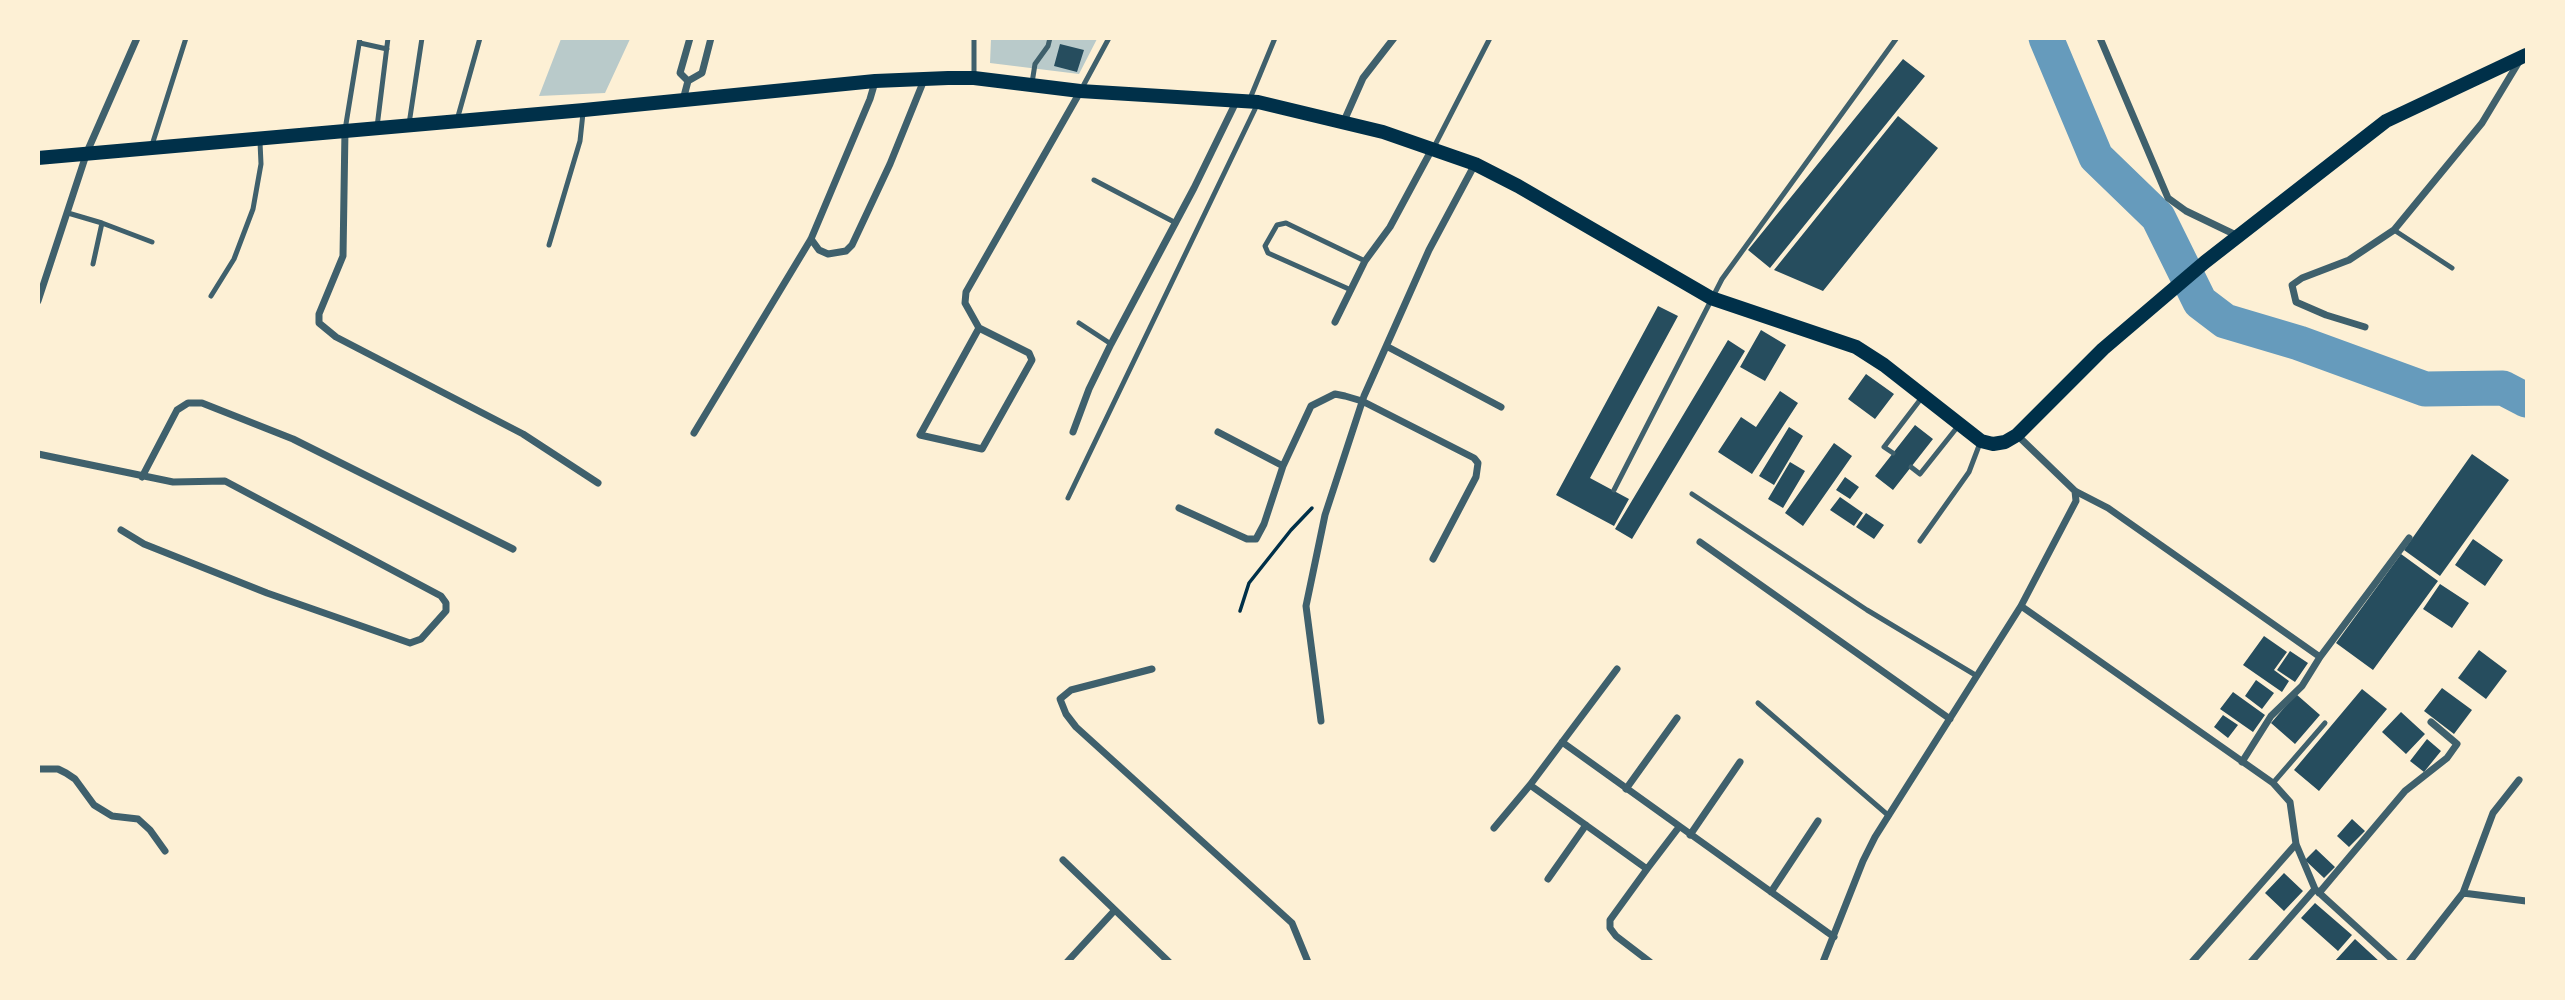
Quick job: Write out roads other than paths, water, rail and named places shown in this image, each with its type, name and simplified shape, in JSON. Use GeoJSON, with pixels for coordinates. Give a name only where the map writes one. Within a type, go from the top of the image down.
{"type":"FeatureCollection","features":[{"type":"Feature","properties":{"kind":"main road"},"geometry":{"type":"LineString","coordinates":[[38,158],[584,110],[875,81],[974,78],[1080,91],[1248,101],[1344,121],[1475,164],[1518,186],[1711,298],[1856,347],[1959,425],[1981,440],[1998,444],[2017,435],[2103,349],[2205,262],[2386,121],[2524,57]]}},
{"type":"Feature","properties":{"kind":"street"},"geometry":{"type":"LineString","coordinates":[[38,301],[87,152],[137,38]]}},
{"type":"Feature","properties":{"kind":"street"},"geometry":{"type":"LineString","coordinates":[[688,82],[680,73],[690,38]]}},
{"type":"Feature","properties":{"kind":"street"},"geometry":{"type":"LineString","coordinates":[[683,100],[688,82],[702,73],[710,38]]}},
{"type":"Feature","properties":{"kind":"street"},"geometry":{"type":"LineString","coordinates":[[1344,121],[1363,78],[1394,38]]}},
{"type":"Feature","properties":{"kind":"street"},"geometry":{"type":"LineString","coordinates":[[2100,38],[2168,198],[2186,211],[2238,236]]}},
{"type":"Feature","properties":{"kind":"street"},"geometry":{"type":"LineString","coordinates":[[2365,327],[2296,302],[2292,285],[2302,278],[2349,260],[2394,230],[2482,123],[2524,57]]}},
{"type":"Feature","properties":{"kind":"street"},"geometry":{"type":"LineString","coordinates":[[811,239],[819,250],[828,254],[846,251],[852,245],[890,164],[925,79]]}},
{"type":"Feature","properties":{"kind":"street"},"geometry":{"type":"LineString","coordinates":[[694,433],[811,239],[870,99],[875,81]]}},
{"type":"Feature","properties":{"kind":"street"},"geometry":{"type":"LineString","coordinates":[[979,328],[920,435],[982,449],[1032,357],[1023,349],[979,328],[965,303],[966,292],[1080,91]]}},
{"type":"Feature","properties":{"kind":"street"},"geometry":{"type":"LineString","coordinates":[[1073,432],[1089,389],[1111,344],[1175,223],[1248,101]]}},
{"type":"Feature","properties":{"kind":"street"},"geometry":{"type":"LineString","coordinates":[[345,130],[343,256],[319,314],[319,323],[336,337],[523,435],[598,483]]}},
{"type":"Feature","properties":{"kind":"street"},"geometry":{"type":"LineString","coordinates":[[1335,322],[1366,261],[1390,227],[1432,149]]}},
{"type":"Feature","properties":{"kind":"street"},"geometry":{"type":"LineString","coordinates":[[1321,721],[1306,606],[1332,492],[1362,401],[1429,250],[1475,164]]}},
{"type":"Feature","properties":{"kind":"street"},"geometry":{"type":"LineString","coordinates":[[1388,347],[1502,407]]}},
{"type":"Feature","properties":{"kind":"street"},"geometry":{"type":"LineString","coordinates":[[1179,508],[1247,539],[1255,539],[1265,524],[1283,466],[1311,406],[1335,394],[1362,401],[1474,458],[1478,463],[1476,477],[1433,559]]}},
{"type":"Feature","properties":{"kind":"street"},"geometry":{"type":"LineString","coordinates":[[142,477],[177,410],[188,403],[201,403],[293,439],[513,549]]}},
{"type":"Feature","properties":{"kind":"street"},"geometry":{"type":"LineString","coordinates":[[1219,432],[1283,466]]}},
{"type":"Feature","properties":{"kind":"street"},"geometry":{"type":"LineString","coordinates":[[2017,435],[2075,491],[2108,508],[2320,657]]}},
{"type":"Feature","properties":{"kind":"street"},"geometry":{"type":"LineString","coordinates":[[38,454],[173,482],[225,481],[441,596],[446,603],[446,611],[421,639],[410,643],[267,593],[144,544],[121,530]]}},
{"type":"Feature","properties":{"kind":"street"},"geometry":{"type":"LineString","coordinates":[[1824,961],[1863,861],[2021,606],[2076,501],[2075,491]]}},
{"type":"Feature","properties":{"kind":"street"},"geometry":{"type":"LineString","coordinates":[[2242,762],[2271,716],[2302,686],[2320,657],[2409,538]]}},
{"type":"Feature","properties":{"kind":"street"},"geometry":{"type":"LineString","coordinates":[[1700,542],[1950,719]]}},
{"type":"Feature","properties":{"kind":"street"},"geometry":{"type":"LineString","coordinates":[[2021,606],[2273,783],[2290,802],[2296,844],[2317,891],[2395,961]]}},
{"type":"Feature","properties":{"kind":"street"},"geometry":{"type":"LineString","coordinates":[[1152,669],[1072,690],[1060,699],[1066,714],[1076,727],[1292,923],[1308,961]]}},
{"type":"Feature","properties":{"kind":"street"},"geometry":{"type":"LineString","coordinates":[[1494,828],[1530,785],[1617,669]]}},
{"type":"Feature","properties":{"kind":"street"},"geometry":{"type":"LineString","coordinates":[[1626,789],[1677,718]]}},
{"type":"Feature","properties":{"kind":"street"},"geometry":{"type":"LineString","coordinates":[[2251,961],[2405,791],[2447,758],[2457,744],[2431,722]]}},
{"type":"Feature","properties":{"kind":"street"},"geometry":{"type":"LineString","coordinates":[[1562,742],[1834,937]]}},
{"type":"Feature","properties":{"kind":"street"},"geometry":{"type":"LineString","coordinates":[[1690,835],[1740,762]]}},
{"type":"Feature","properties":{"kind":"street"},"geometry":{"type":"LineString","coordinates":[[38,769],[58,769],[75,779],[94,805],[112,816],[138,819],[166,851]]}},
{"type":"Feature","properties":{"kind":"street"},"geometry":{"type":"LineString","coordinates":[[2409,961],[2463,893],[2493,813],[2519,780]]}},
{"type":"Feature","properties":{"kind":"street"},"geometry":{"type":"LineString","coordinates":[[1530,785],[1647,869]]}},
{"type":"Feature","properties":{"kind":"street"},"geometry":{"type":"LineString","coordinates":[[1771,892],[1818,821]]}},
{"type":"Feature","properties":{"kind":"street"},"geometry":{"type":"LineString","coordinates":[[1548,879],[1586,825]]}},
{"type":"Feature","properties":{"kind":"street"},"geometry":{"type":"LineString","coordinates":[[1650,961],[1615,936],[1610,928],[1610,920],[1679,827]]}},
{"type":"Feature","properties":{"kind":"street"},"geometry":{"type":"LineString","coordinates":[[2192,961],[2296,844]]}},
{"type":"Feature","properties":{"kind":"street"},"geometry":{"type":"LineString","coordinates":[[1063,860],[1169,961]]}},
{"type":"Feature","properties":{"kind":"street"},"geometry":{"type":"LineString","coordinates":[[2463,893],[2526,901]]}},
{"type":"Feature","properties":{"kind":"street"},"geometry":{"type":"LineString","coordinates":[[1067,961],[1114,911]]}},
{"type":"Feature","properties":{"kind":"lane"},"geometry":{"type":"LineString","coordinates":[[151,147],[186,38]]}},
{"type":"Feature","properties":{"kind":"lane"},"geometry":{"type":"LineString","coordinates":[[377,127],[388,38]]}},
{"type":"Feature","properties":{"kind":"lane"},"geometry":{"type":"LineString","coordinates":[[410,124],[422,38]]}},
{"type":"Feature","properties":{"kind":"lane"},"geometry":{"type":"LineString","coordinates":[[457,120],[480,38]]}},
{"type":"Feature","properties":{"kind":"lane"},"geometry":{"type":"LineString","coordinates":[[974,38],[974,78]]}},
{"type":"Feature","properties":{"kind":"lane"},"geometry":{"type":"LineString","coordinates":[[1031,86],[1035,64],[1048,46],[1050,38]]}},
{"type":"Feature","properties":{"kind":"lane"},"geometry":{"type":"LineString","coordinates":[[1080,91],[1109,38]]}},
{"type":"Feature","properties":{"kind":"lane"},"geometry":{"type":"LineString","coordinates":[[1069,498],[1275,38]]}},
{"type":"Feature","properties":{"kind":"lane"},"geometry":{"type":"LineString","coordinates":[[1432,149],[1490,38]]}},
{"type":"Feature","properties":{"kind":"lane"},"geometry":{"type":"LineString","coordinates":[[1614,490],[1711,298],[1896,39]]}},
{"type":"Feature","properties":{"kind":"lane"},"geometry":{"type":"LineString","coordinates":[[345,130],[360,41],[387,48]]}},
{"type":"Feature","properties":{"kind":"lane"},"geometry":{"type":"LineString","coordinates":[[548,245],[580,141],[584,110]]}},
{"type":"Feature","properties":{"kind":"lane"},"geometry":{"type":"LineString","coordinates":[[211,296],[234,259],[253,208],[261,164],[260,137]]}},
{"type":"Feature","properties":{"kind":"lane"},"geometry":{"type":"LineString","coordinates":[[1094,180],[1175,223]]}},
{"type":"Feature","properties":{"kind":"lane"},"geometry":{"type":"LineString","coordinates":[[68,213],[152,242]]}},
{"type":"Feature","properties":{"kind":"lane"},"geometry":{"type":"LineString","coordinates":[[93,264],[102,223]]}},
{"type":"Feature","properties":{"kind":"lane"},"geometry":{"type":"LineString","coordinates":[[1351,290],[1268,253],[1265,246],[1277,225],[1286,223],[1366,261]]}},
{"type":"Feature","properties":{"kind":"lane"},"geometry":{"type":"LineString","coordinates":[[2394,230],[2452,268]]}},
{"type":"Feature","properties":{"kind":"lane"},"geometry":{"type":"LineString","coordinates":[[1079,323],[1111,344]]}},
{"type":"Feature","properties":{"kind":"lane"},"geometry":{"type":"LineString","coordinates":[[1893,453],[1884,447],[1923,396]]}},
{"type":"Feature","properties":{"kind":"lane"},"geometry":{"type":"LineString","coordinates":[[1911,467],[1920,474],[1959,425]]}},
{"type":"Feature","properties":{"kind":"lane"},"geometry":{"type":"LineString","coordinates":[[1920,541],[1969,472],[1981,440]]}},
{"type":"Feature","properties":{"kind":"lane"},"geometry":{"type":"LineString","coordinates":[[1692,494],[1867,610],[1977,676]]}},
{"type":"Feature","properties":{"kind":"lane"},"geometry":{"type":"LineString","coordinates":[[1758,703],[1889,816]]}},
{"type":"Feature","properties":{"kind":"lane"},"geometry":{"type":"LineString","coordinates":[[2273,783],[2325,723]]}},
{"type":"Feature","properties":{"kind":"waterway"},"geometry":{"type":"LineString","coordinates":[[2046,38],[2096,157],[2158,217],[2200,302],[2225,321],[2299,343],[2425,389],[2503,388],[2526,400]]}}]}
